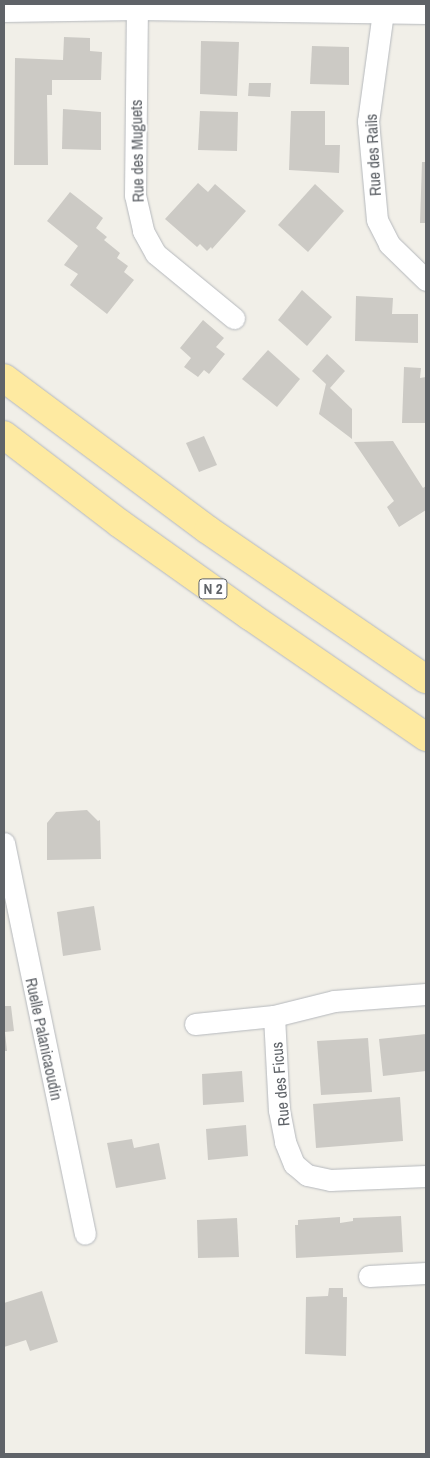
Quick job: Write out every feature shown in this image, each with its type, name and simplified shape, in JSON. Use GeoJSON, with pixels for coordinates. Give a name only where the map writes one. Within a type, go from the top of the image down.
{"type":"FeatureCollection","features":[{"type":"Feature","properties":{"kind":"highway"},"geometry":{"type":"LineString","coordinates":[[4,378],[208,530],[426,679]]}},
{"type":"Feature","properties":{"kind":"highway","name":"N 2"},"geometry":{"type":"LineString","coordinates":[[4,436],[119,523],[242,611],[426,737]]}},
{"type":"Feature","properties":{"kind":"street"},"geometry":{"type":"LineString","coordinates":[[4,11],[137,6],[426,13]]}},
{"type":"Feature","properties":{"kind":"street","name":"Rue des Muguets"},"geometry":{"type":"LineString","coordinates":[[137,6],[135,195],[143,231],[156,254],[234,318]]}},
{"type":"Feature","properties":{"kind":"street","name":"Rue des Rails"},"geometry":{"type":"LineString","coordinates":[[383,12],[368,121],[377,220],[389,244],[426,280]]}},
{"type":"Feature","properties":{"kind":"street","name":"Ruelle Palanicaoudin"},"geometry":{"type":"LineString","coordinates":[[4,843],[85,1234]]}},
{"type":"Feature","properties":{"kind":"street"},"geometry":{"type":"LineString","coordinates":[[195,1024],[274,1016],[334,1001],[426,994]]}},
{"type":"Feature","properties":{"kind":"street","name":"Rue des Ficus"},"geometry":{"type":"LineString","coordinates":[[274,1016],[279,1110],[286,1142],[294,1164],[307,1175],[330,1180],[426,1176]]}},
{"type":"Feature","properties":{"kind":"street"},"geometry":{"type":"LineString","coordinates":[[369,1276],[426,1273]]}},
{"type":"Feature","properties":{"kind":"building"},"geometry":{"type":"Polygon","coordinates":[[[64,37],[90,38],[90,51],[102,52],[101,80],[52,80],[52,95],[47,95],[48,165],[14,165],[15,58],[63,60],[64,37]]]}},
{"type":"Feature","properties":{"kind":"building"},"geometry":{"type":"Polygon","coordinates":[[[201,41],[239,42],[237,96],[200,94],[201,41]]]}},
{"type":"Feature","properties":{"kind":"building"},"geometry":{"type":"Polygon","coordinates":[[[312,46],[349,47],[349,85],[310,84],[312,46]]]}},
{"type":"Feature","properties":{"kind":"building"},"geometry":{"type":"Polygon","coordinates":[[[249,83],[271,83],[270,97],[248,96],[249,83]]]}},
{"type":"Feature","properties":{"kind":"building"},"geometry":{"type":"Polygon","coordinates":[[[63,109],[101,112],[101,150],[62,149],[63,109]]]}},
{"type":"Feature","properties":{"kind":"building"},"geometry":{"type":"Polygon","coordinates":[[[200,111],[238,112],[237,151],[198,150],[200,111]]]}},
{"type":"Feature","properties":{"kind":"building"},"geometry":{"type":"Polygon","coordinates":[[[291,111],[325,111],[325,145],[340,145],[339,173],[289,170],[291,111]]]}},
{"type":"Feature","properties":{"kind":"building"},"geometry":{"type":"Polygon","coordinates":[[[422,162],[426,162],[426,223],[420,223],[422,162]]]}},
{"type":"Feature","properties":{"kind":"building"},"geometry":{"type":"Polygon","coordinates":[[[198,183],[208,192],[215,184],[246,211],[212,249],[211,247],[207,251],[200,244],[197,247],[165,219],[198,183]]]}},
{"type":"Feature","properties":{"kind":"building"},"geometry":{"type":"Polygon","coordinates":[[[315,184],[344,211],[308,252],[278,225],[315,184]]]}},
{"type":"Feature","properties":{"kind":"building"},"geometry":{"type":"Polygon","coordinates":[[[70,192],[103,218],[96,228],[107,237],[104,240],[120,253],[117,258],[128,266],[124,272],[134,280],[107,314],[70,285],[78,274],[64,265],[78,246],[47,221],[70,192]]]}},
{"type":"Feature","properties":{"kind":"building"},"geometry":{"type":"Polygon","coordinates":[[[302,290],[332,317],[307,346],[278,320],[302,290]]]}},
{"type":"Feature","properties":{"kind":"building"},"geometry":{"type":"Polygon","coordinates":[[[356,296],[393,298],[392,314],[418,314],[418,343],[355,341],[356,296]]]}},
{"type":"Feature","properties":{"kind":"building"},"geometry":{"type":"Polygon","coordinates":[[[203,320],[224,338],[216,347],[225,354],[209,374],[204,370],[198,377],[184,367],[191,358],[180,348],[203,320]]]}},
{"type":"Feature","properties":{"kind":"building"},"geometry":{"type":"Polygon","coordinates":[[[268,350],[300,379],[277,407],[242,379],[268,350]]]}},
{"type":"Feature","properties":{"kind":"building"},"geometry":{"type":"Polygon","coordinates":[[[327,354],[345,371],[330,388],[352,409],[352,439],[319,414],[326,384],[312,371],[327,354]]]}},
{"type":"Feature","properties":{"kind":"building"},"geometry":{"type":"Polygon","coordinates":[[[404,367],[421,368],[420,378],[426,377],[426,423],[402,423],[404,367]]]}},
{"type":"Feature","properties":{"kind":"building"},"geometry":{"type":"Polygon","coordinates":[[[204,436],[217,465],[199,472],[186,443],[204,436]]]}},
{"type":"Feature","properties":{"kind":"building"},"geometry":{"type":"Polygon","coordinates":[[[393,441],[423,488],[426,486],[426,510],[399,527],[387,507],[394,501],[354,442],[393,441]]]}},
{"type":"Feature","properties":{"kind":"building"},"geometry":{"type":"Polygon","coordinates":[[[87,810],[98,821],[100,820],[101,859],[47,860],[47,823],[56,812],[87,810]]]}},
{"type":"Feature","properties":{"kind":"building"},"geometry":{"type":"Polygon","coordinates":[[[94,906],[101,950],[63,956],[57,912],[94,906]]]}},
{"type":"Feature","properties":{"kind":"building"},"geometry":{"type":"Polygon","coordinates":[[[4,1006],[11,1006],[14,1031],[5,1032],[7,1051],[4,1051],[4,1006]]]}},
{"type":"Feature","properties":{"kind":"building"},"geometry":{"type":"Polygon","coordinates":[[[426,1034],[426,1071],[383,1076],[379,1039],[426,1034]]]}},
{"type":"Feature","properties":{"kind":"building"},"geometry":{"type":"Polygon","coordinates":[[[368,1038],[372,1092],[321,1095],[317,1041],[368,1038]]]}},
{"type":"Feature","properties":{"kind":"building"},"geometry":{"type":"Polygon","coordinates":[[[242,1071],[244,1102],[203,1105],[202,1074],[242,1071]]]}},
{"type":"Feature","properties":{"kind":"building"},"geometry":{"type":"Polygon","coordinates":[[[400,1097],[403,1141],[316,1148],[313,1104],[400,1097]]]}},
{"type":"Feature","properties":{"kind":"building"},"geometry":{"type":"Polygon","coordinates":[[[246,1125],[248,1156],[208,1160],[206,1129],[246,1125]]]}},
{"type":"Feature","properties":{"kind":"building"},"geometry":{"type":"Polygon","coordinates":[[[132,1139],[134,1148],[159,1143],[166,1179],[116,1188],[107,1143],[132,1139]]]}},
{"type":"Feature","properties":{"kind":"building"},"geometry":{"type":"Polygon","coordinates":[[[401,1216],[403,1252],[296,1258],[295,1225],[298,1225],[298,1220],[340,1217],[340,1223],[353,1221],[353,1218],[401,1216]]]}},
{"type":"Feature","properties":{"kind":"building"},"geometry":{"type":"Polygon","coordinates":[[[237,1218],[239,1257],[198,1258],[197,1220],[237,1218]]]}},
{"type":"Feature","properties":{"kind":"building"},"geometry":{"type":"Polygon","coordinates":[[[329,1288],[343,1288],[343,1297],[347,1297],[346,1356],[305,1354],[306,1297],[328,1296],[329,1288]]]}},
{"type":"Feature","properties":{"kind":"building"},"geometry":{"type":"Polygon","coordinates":[[[42,1291],[58,1342],[30,1351],[26,1340],[4,1347],[4,1303],[42,1291]]]}}]}
